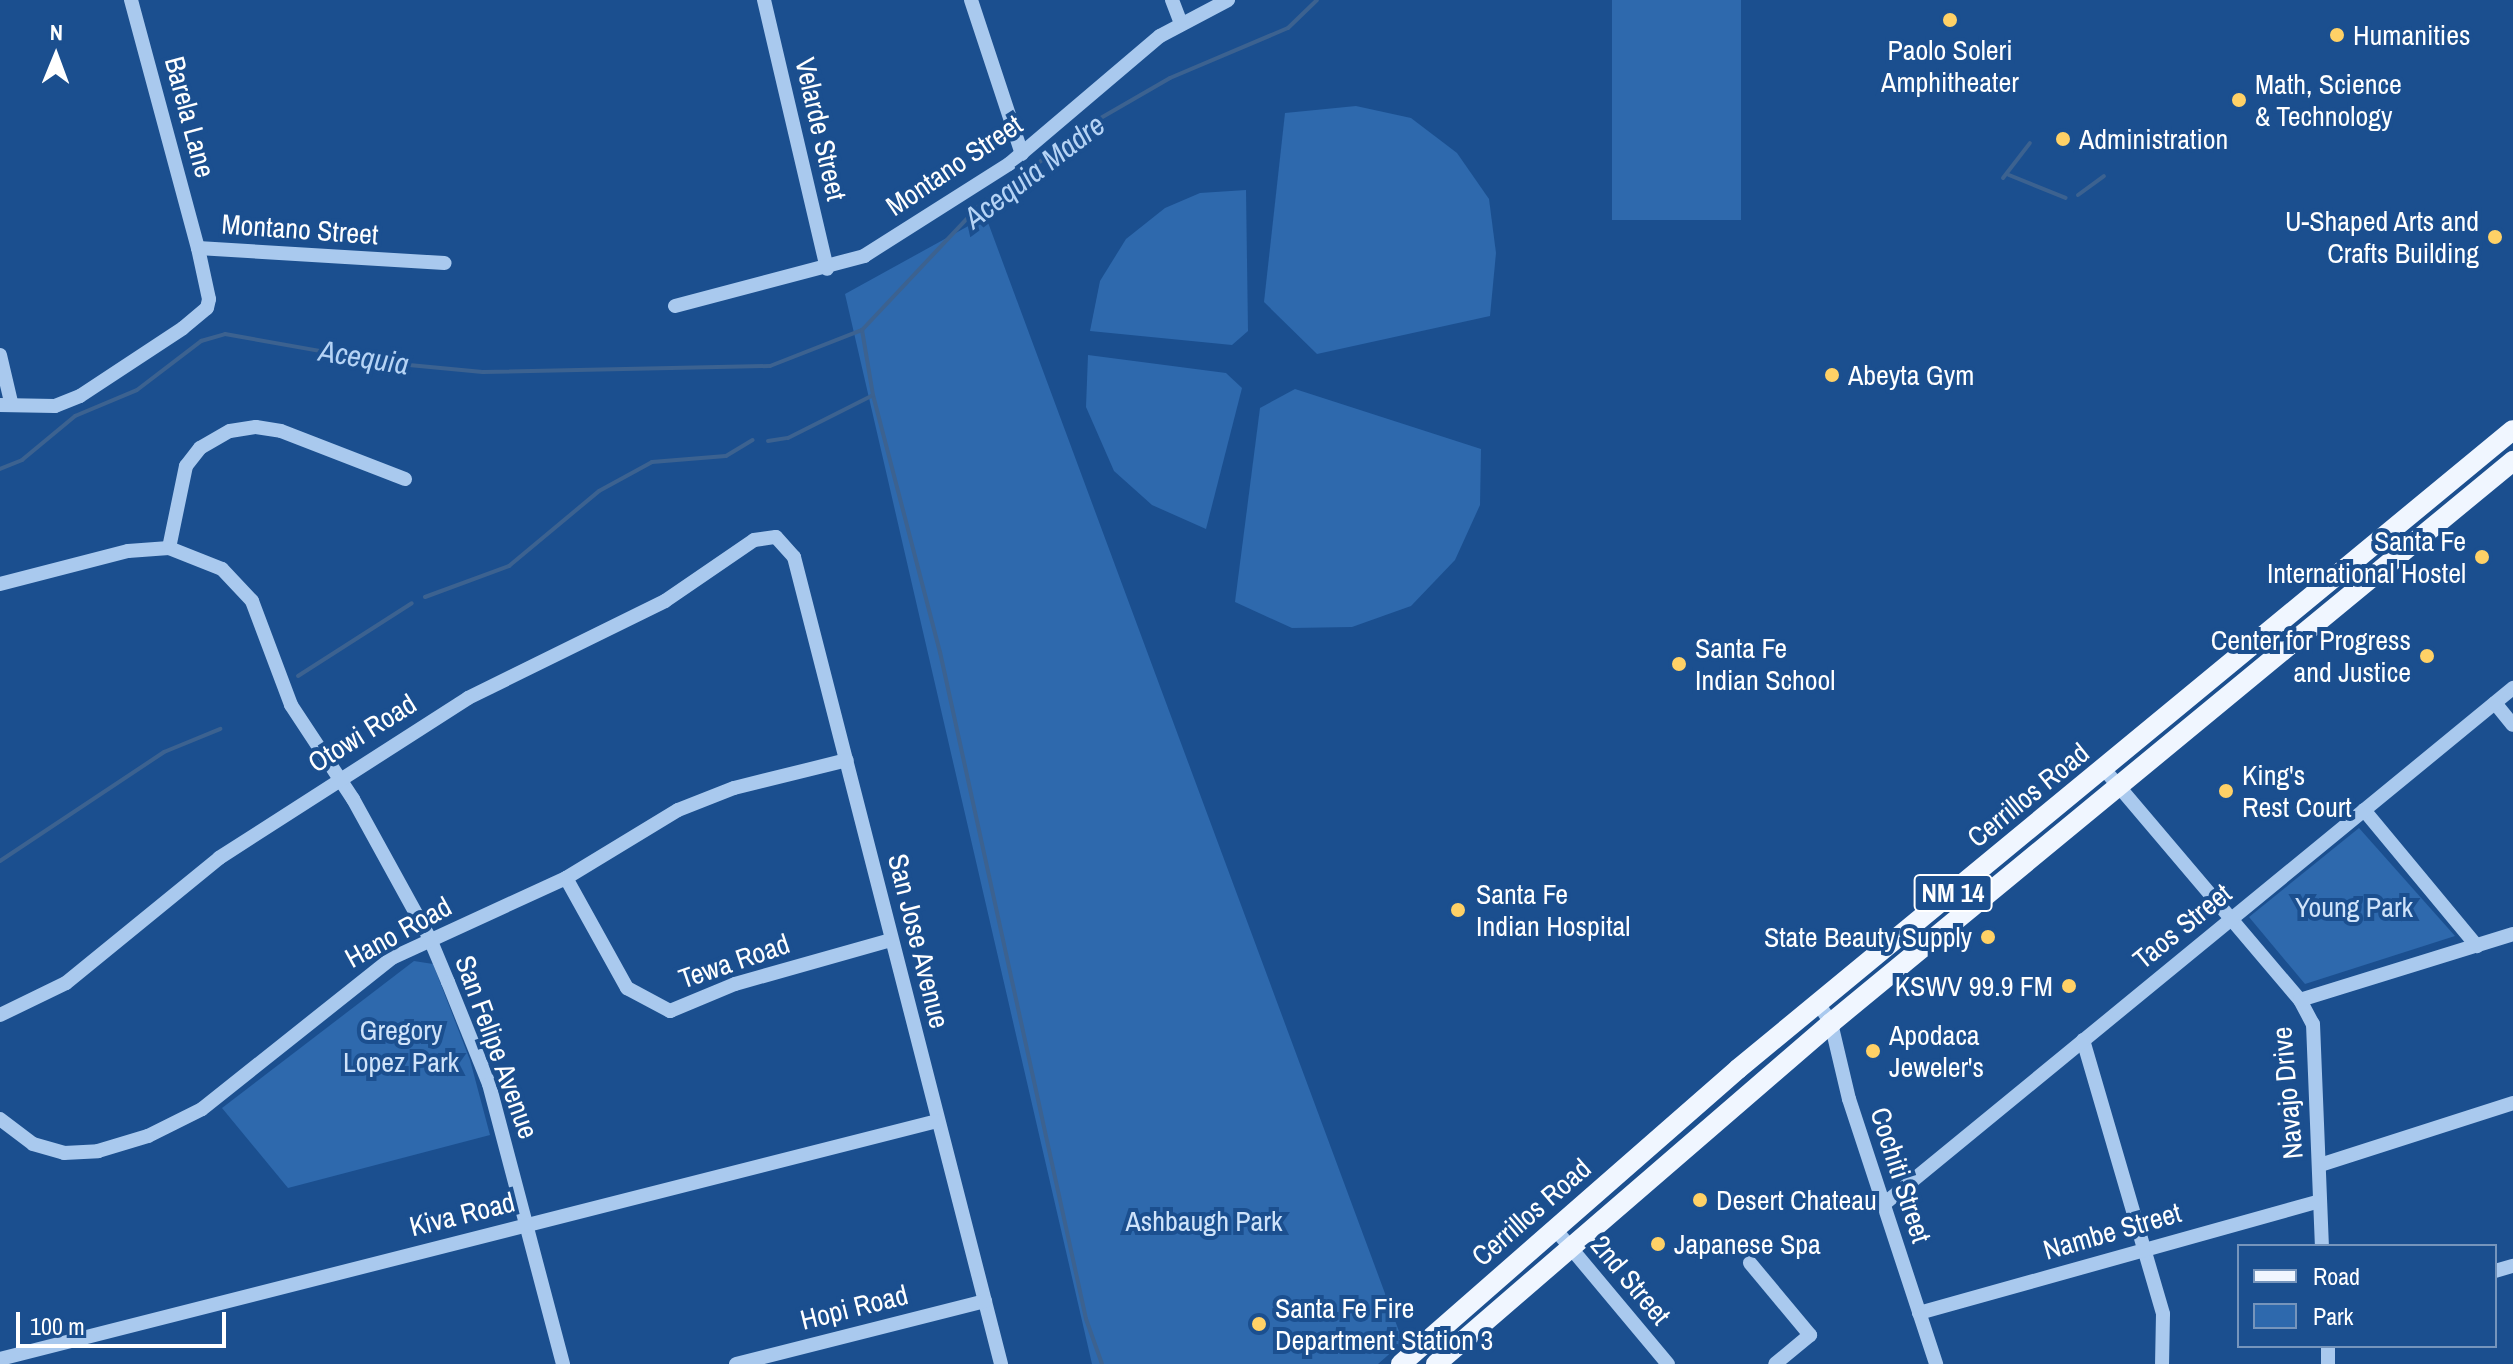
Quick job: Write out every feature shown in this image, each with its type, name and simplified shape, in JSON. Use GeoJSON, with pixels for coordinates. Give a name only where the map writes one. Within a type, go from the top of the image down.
{"type":"FeatureCollection","features":[{"type":"Feature","properties":{"kind":"main road","name":"Cerrillos Road"},"geometry":{"type":"LineString","coordinates":[[1401,1364],[1818,1003],[2513,430]]}},
{"type":"Feature","properties":{"kind":"main road","name":"Cerrillos Road"},"geometry":{"type":"LineString","coordinates":[[1436,1364],[1831,1023],[2513,461]]}},
{"type":"Feature","properties":{"kind":"street","name":"Barela Lane"},"geometry":{"type":"LineString","coordinates":[[131,0],[198,248]]}},
{"type":"Feature","properties":{"kind":"street","name":"Velarde Street"},"geometry":{"type":"LineString","coordinates":[[764,0],[827,269]]}},
{"type":"Feature","properties":{"kind":"street"},"geometry":{"type":"LineString","coordinates":[[971,0],[1022,154]]}},
{"type":"Feature","properties":{"kind":"street"},"geometry":{"type":"LineString","coordinates":[[1172,0],[1181,24]]}},
{"type":"Feature","properties":{"kind":"street","name":"Montano Street"},"geometry":{"type":"LineString","coordinates":[[675,306],[827,269],[864,256],[1022,154],[1134,55],[1181,24],[1228,0]]}},
{"type":"Feature","properties":{"kind":"street","name":"Montano Street"},"geometry":{"type":"LineString","coordinates":[[6,403],[55,406],[80,396],[183,328],[207,308],[209,299],[198,248],[445,263]]}},
{"type":"Feature","properties":{"kind":"street"},"geometry":{"type":"LineString","coordinates":[[0,355],[6,403]]}},
{"type":"Feature","properties":{"kind":"street"},"geometry":{"type":"LineString","coordinates":[[0,584],[128,551],[169,548],[186,466],[209,441],[230,431],[256,427],[281,431],[405,479]]}},
{"type":"Feature","properties":{"kind":"street","name":"San Jose Avenue"},"geometry":{"type":"LineString","coordinates":[[776,537],[794,557],[1001,1364]]}},
{"type":"Feature","properties":{"kind":"street","name":"Otowi Road"},"geometry":{"type":"LineString","coordinates":[[0,1015],[66,983],[200,872],[339,779],[488,687],[665,601],[754,540],[776,537]]}},
{"type":"Feature","properties":{"kind":"street","name":"San Felipe Avenue"},"geometry":{"type":"LineString","coordinates":[[169,548],[209,561],[243,589],[259,614],[291,705],[339,779],[430,939],[489,1084],[563,1364]]}},
{"type":"Feature","properties":{"kind":"street","name":"Taos Street"},"geometry":{"type":"LineString","coordinates":[[1884,1204],[2513,688]]}},
{"type":"Feature","properties":{"kind":"street"},"geometry":{"type":"LineString","coordinates":[[2495,703],[2513,725]]}},
{"type":"Feature","properties":{"kind":"street","name":"Hano Road"},"geometry":{"type":"LineString","coordinates":[[0,1119],[33,1144],[64,1153],[98,1151],[148,1136],[202,1109],[368,973],[430,939],[566,878],[678,810],[734,788],[847,760]]}},
{"type":"Feature","properties":{"kind":"street","name":"Navajo Drive"},"geometry":{"type":"LineString","coordinates":[[2104,769],[2300,1000],[2313,1024],[2322,1244]]}},
{"type":"Feature","properties":{"kind":"street"},"geometry":{"type":"LineString","coordinates":[[2364,810],[2477,946]]}},
{"type":"Feature","properties":{"kind":"street","name":"Tewa Road"},"geometry":{"type":"LineString","coordinates":[[566,878],[627,988],[670,1011],[735,984],[891,940]]}},
{"type":"Feature","properties":{"kind":"street"},"geometry":{"type":"LineString","coordinates":[[2300,1000],[2513,934]]}},
{"type":"Feature","properties":{"kind":"street","name":"Cochiti Street"},"geometry":{"type":"LineString","coordinates":[[1818,1003],[1831,1023],[1849,1099],[1936,1364]]}},
{"type":"Feature","properties":{"kind":"street"},"geometry":{"type":"LineString","coordinates":[[2083,1040],[2163,1314],[2162,1364]]}},
{"type":"Feature","properties":{"kind":"street"},"geometry":{"type":"LineString","coordinates":[[2320,1165],[2513,1103]]}},
{"type":"Feature","properties":{"kind":"street","name":"Kiva Road"},"geometry":{"type":"LineString","coordinates":[[0,1359],[937,1121]]}},
{"type":"Feature","properties":{"kind":"street","name":"Nambe Street"},"geometry":{"type":"LineString","coordinates":[[1919,1313],[2320,1201]]}},
{"type":"Feature","properties":{"kind":"street","name":"2nd Street"},"geometry":{"type":"LineString","coordinates":[[1555,1229],[1668,1364]]}},
{"type":"Feature","properties":{"kind":"street"},"geometry":{"type":"LineString","coordinates":[[1750,1263],[1810,1335],[1775,1364]]}},
{"type":"Feature","properties":{"kind":"street","name":"Hopi Road"},"geometry":{"type":"LineString","coordinates":[[736,1364],[985,1301]]}},
{"type":"Feature","properties":{"kind":"green space"},"geometry":{"type":"Polygon","coordinates":[[[1612,0],[1741,0],[1741,220],[1612,220],[1612,0]]]}},
{"type":"Feature","properties":{"kind":"green space"},"geometry":{"type":"Polygon","coordinates":[[[1356,106],[1411,118],[1457,153],[1489,199],[1496,253],[1490,316],[1317,354],[1264,302],[1285,113],[1356,106]]]}},
{"type":"Feature","properties":{"kind":"green space"},"geometry":{"type":"Polygon","coordinates":[[[1246,190],[1248,331],[1232,345],[1090,331],[1100,281],[1126,239],[1165,208],[1200,193],[1246,190]]]}},
{"type":"Feature","properties":{"kind":"green space","name":"Ashbaugh Park"},"geometry":{"type":"Polygon","coordinates":[[[983,209],[1403,1342],[1378,1364],[1092,1364],[845,294],[981,219],[983,209]]]}},
{"type":"Feature","properties":{"kind":"green space"},"geometry":{"type":"Polygon","coordinates":[[[1088,355],[1226,373],[1242,388],[1206,529],[1152,505],[1114,471],[1086,407],[1088,355]]]}},
{"type":"Feature","properties":{"kind":"green space"},"geometry":{"type":"Polygon","coordinates":[[[1295,389],[1481,449],[1480,505],[1455,560],[1411,606],[1352,627],[1292,628],[1235,602],[1260,408],[1295,389]]]}},
{"type":"Feature","properties":{"kind":"green space","name":"Young Park"},"geometry":{"type":"Polygon","coordinates":[[[2359,828],[2455,936],[2305,984],[2249,917],[2359,828]]]}},
{"type":"Feature","properties":{"kind":"green space","name":"Gregory Lopez Park"},"geometry":{"type":"Polygon","coordinates":[[[414,961],[433,964],[470,1060],[490,1135],[288,1188],[222,1108],[414,961]]]}},
{"type":"Feature","properties":{"kind":"waterway","name":"Acequia"},"geometry":{"type":"LineString","coordinates":[[0,469],[22,460],[75,416],[137,390],[201,341],[225,334],[388,363],[483,372],[770,366],[862,330],[980,205],[1099,119],[1170,78],[1288,28],[1317,0]]}},
{"type":"Feature","properties":{"kind":"waterway"},"geometry":{"type":"LineString","coordinates":[[2003,178],[2030,143]]}},
{"type":"Feature","properties":{"kind":"waterway"},"geometry":{"type":"LineString","coordinates":[[2009,175],[2066,198]]}},
{"type":"Feature","properties":{"kind":"waterway"},"geometry":{"type":"LineString","coordinates":[[2078,195],[2104,176]]}},
{"type":"Feature","properties":{"kind":"waterway"},"geometry":{"type":"LineString","coordinates":[[768,441],[788,438],[873,395],[862,330]]}},
{"type":"Feature","properties":{"kind":"waterway"},"geometry":{"type":"LineString","coordinates":[[873,395],[940,652],[1086,1319],[1102,1364]]}},
{"type":"Feature","properties":{"kind":"waterway"},"geometry":{"type":"LineString","coordinates":[[425,597],[509,566],[599,491],[652,462],[726,456],[753,440]]}},
{"type":"Feature","properties":{"kind":"waterway"},"geometry":{"type":"LineString","coordinates":[[298,676],[412,603]]}},
{"type":"Feature","properties":{"kind":"waterway"},"geometry":{"type":"LineString","coordinates":[[0,861],[164,752],[220,729]]}},
{"type":"Feature","properties":{"kind":"place","name":"Paolo Soleri Amphitheater"},"geometry":{"type":"Point","coordinates":[1950,20]}},
{"type":"Feature","properties":{"kind":"place","name":"Humanities"},"geometry":{"type":"Point","coordinates":[2337,35]}},
{"type":"Feature","properties":{"kind":"place","name":"Math, Science & Technology"},"geometry":{"type":"Point","coordinates":[2239,100]}},
{"type":"Feature","properties":{"kind":"place","name":"Administration"},"geometry":{"type":"Point","coordinates":[2063,139]}},
{"type":"Feature","properties":{"kind":"place","name":"U-Shaped Arts and Crafts Building"},"geometry":{"type":"Point","coordinates":[2495,237]}},
{"type":"Feature","properties":{"kind":"place","name":"Abeyta Gym"},"geometry":{"type":"Point","coordinates":[1832,375]}},
{"type":"Feature","properties":{"kind":"place","name":"Santa Fe International Hostel"},"geometry":{"type":"Point","coordinates":[2482,557]}},
{"type":"Feature","properties":{"kind":"place","name":"Center for Progress and Justice"},"geometry":{"type":"Point","coordinates":[2427,656]}},
{"type":"Feature","properties":{"kind":"place","name":"Santa Fe Indian School"},"geometry":{"type":"Point","coordinates":[1679,664]}},
{"type":"Feature","properties":{"kind":"place","name":"King's Rest Court"},"geometry":{"type":"Point","coordinates":[2226,791]}},
{"type":"Feature","properties":{"kind":"place","name":"Santa Fe Indian Hospital"},"geometry":{"type":"Point","coordinates":[1458,910]}},
{"type":"Feature","properties":{"kind":"place","name":"State Beauty Supply"},"geometry":{"type":"Point","coordinates":[1988,937]}},
{"type":"Feature","properties":{"kind":"place","name":"KSWV 99.9 FM"},"geometry":{"type":"Point","coordinates":[2069,986]}},
{"type":"Feature","properties":{"kind":"place","name":"Apodaca Jeweler's"},"geometry":{"type":"Point","coordinates":[1873,1051]}},
{"type":"Feature","properties":{"kind":"place","name":"Desert Chateau"},"geometry":{"type":"Point","coordinates":[1700,1200]}},
{"type":"Feature","properties":{"kind":"place","name":"Japanese Spa"},"geometry":{"type":"Point","coordinates":[1658,1244]}},
{"type":"Feature","properties":{"kind":"place","name":"Santa Fe Fire Department Station 3"},"geometry":{"type":"Point","coordinates":[1259,1324]}},
{"type":"Feature","properties":{"kind":"water label","name":"Acequia Madre"},"geometry":{"type":"Point","coordinates":[1034,171]}}]}
